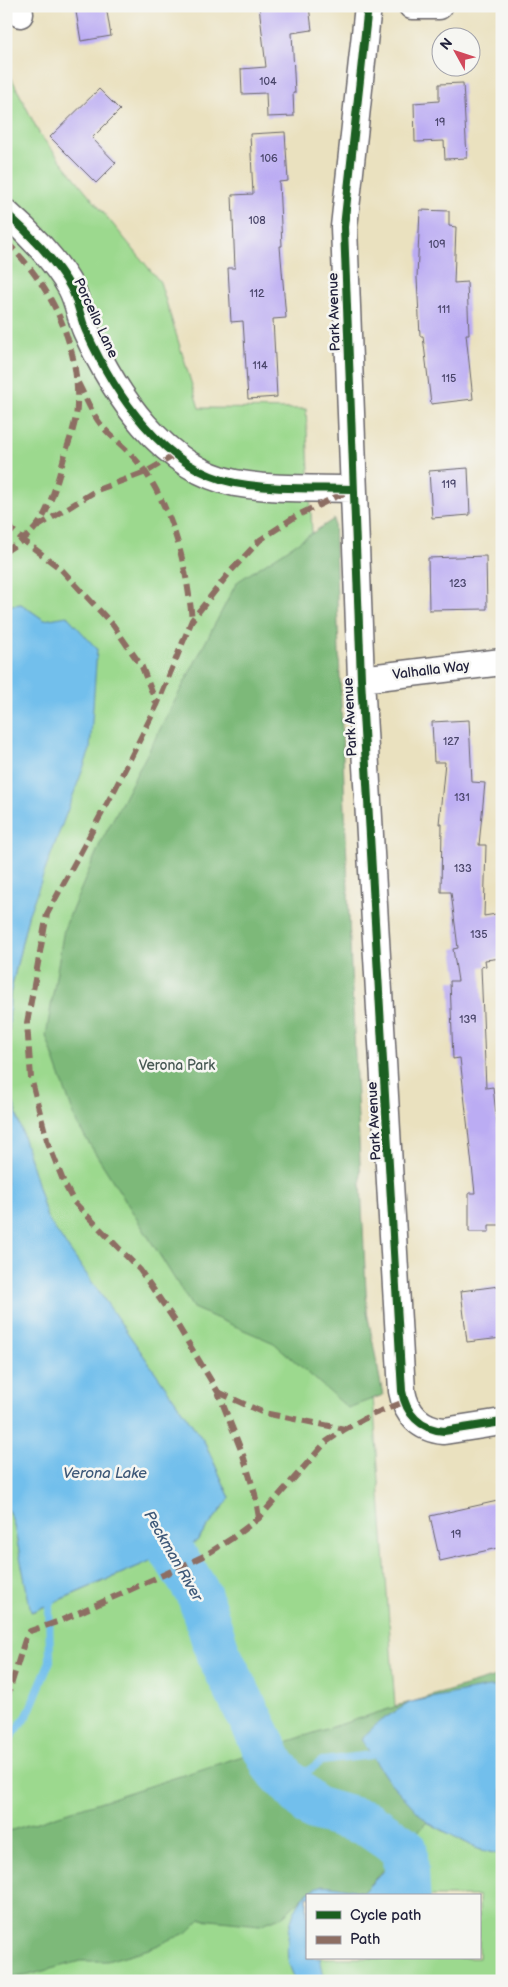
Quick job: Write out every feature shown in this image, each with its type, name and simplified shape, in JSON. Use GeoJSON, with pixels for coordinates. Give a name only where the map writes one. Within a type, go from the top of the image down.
{"type":"FeatureCollection","features":[{"type":"Feature","properties":{"kind":"street","name":"Park Avenue"},"geometry":{"type":"LineString","coordinates":[[368,6],[344,227],[361,679],[402,1391],[407,1408],[417,1422],[434,1430],[444,1432],[502,1422]]}},
{"type":"Feature","properties":{"kind":"street"},"geometry":{"type":"LineString","coordinates":[[412,6],[439,6]]}},
{"type":"Feature","properties":{"kind":"street","name":"Porcello Lane"},"geometry":{"type":"LineString","coordinates":[[6,213],[25,230],[71,288],[86,330],[114,384],[142,423],[175,455],[202,472],[233,482],[262,487],[353,489]]}},
{"type":"Feature","properties":{"kind":"street","name":"Valhalla Way"},"geometry":{"type":"LineString","coordinates":[[361,679],[502,662]]}},
{"type":"Feature","properties":{"kind":"green space","name":"Verona Park"},"geometry":{"type":"Polygon","coordinates":[[[6,67],[40,135],[160,282],[199,408],[306,409],[326,824],[367,1312],[395,1706],[411,1702],[478,1849],[502,1855],[502,1981],[6,1981],[6,1506],[13,1521],[32,1612],[197,1541],[230,1498],[205,1443],[46,1218],[8,1084],[10,995],[28,916],[44,620],[21,604],[6,606],[6,67]]]}},
{"type":"Feature","properties":{"kind":"green space"},"geometry":{"type":"Polygon","coordinates":[[[334,519],[351,969],[367,1312],[383,1395],[348,1408],[274,1343],[193,1308],[77,1124],[46,1036],[64,929],[100,844],[237,582],[334,519]]]}},
{"type":"Feature","properties":{"kind":"green space"},"geometry":{"type":"Polygon","coordinates":[[[502,1675],[502,1855],[478,1849],[427,1822],[363,1892],[323,1885],[306,1894],[283,1916],[260,1925],[201,1919],[188,1932],[149,1949],[107,1961],[80,1961],[25,1976],[6,1977],[6,1832],[395,1707],[502,1675]]]}},
{"type":"Feature","properties":{"kind":"water","name":"Verona Lake"},"geometry":{"type":"Polygon","coordinates":[[[21,604],[44,620],[67,616],[97,649],[90,750],[28,916],[10,995],[8,1084],[47,1218],[205,1443],[230,1498],[197,1541],[31,1612],[13,1521],[6,1506],[6,606],[21,604]]]}},
{"type":"Feature","properties":{"kind":"water"},"geometry":{"type":"Polygon","coordinates":[[[488,1687],[502,1687],[502,1855],[478,1849],[427,1822],[387,1779],[361,1739],[380,1721],[411,1702],[488,1687]]]}},
{"type":"Feature","properties":{"kind":"water"},"geometry":{"type":"Polygon","coordinates":[[[411,1844],[420,1854],[426,1871],[424,1891],[420,1894],[307,1894],[321,1886],[363,1892],[411,1844]]]}},
{"type":"Feature","properties":{"kind":"water"},"geometry":{"type":"Polygon","coordinates":[[[306,1895],[306,1960],[320,1960],[325,1981],[296,1981],[288,1959],[287,1949],[290,1927],[297,1906],[306,1895]]]}},
{"type":"Feature","properties":{"kind":"building"},"geometry":{"type":"Polygon","coordinates":[[[75,6],[106,6],[111,36],[81,41],[75,6]]]}},
{"type":"Feature","properties":{"kind":"building"},"geometry":{"type":"Polygon","coordinates":[[[259,6],[309,6],[312,30],[292,33],[295,93],[293,93],[294,116],[267,117],[266,93],[242,94],[241,69],[266,67],[259,6]]]}},
{"type":"Feature","properties":{"kind":"building"},"geometry":{"type":"Polygon","coordinates":[[[463,83],[467,158],[445,159],[444,141],[415,142],[414,103],[439,101],[439,84],[463,83]]]}},
{"type":"Feature","properties":{"kind":"building"},"geometry":{"type":"Polygon","coordinates":[[[99,89],[120,110],[92,138],[116,163],[96,183],[50,137],[99,89]]]}},
{"type":"Feature","properties":{"kind":"building"},"geometry":{"type":"Polygon","coordinates":[[[285,132],[288,181],[279,182],[282,246],[280,246],[286,318],[273,319],[277,397],[248,399],[243,321],[231,322],[228,268],[235,268],[232,195],[253,194],[250,134],[285,132]]]}},
{"type":"Feature","properties":{"kind":"building"},"geometry":{"type":"Polygon","coordinates":[[[420,210],[449,211],[449,226],[456,227],[454,283],[467,282],[469,334],[466,334],[473,399],[431,404],[423,336],[420,336],[417,278],[420,210]]]}},
{"type":"Feature","properties":{"kind":"building"},"geometry":{"type":"Polygon","coordinates":[[[468,468],[470,515],[432,518],[429,471],[468,468]]]}},
{"type":"Feature","properties":{"kind":"building"},"geometry":{"type":"Polygon","coordinates":[[[486,556],[487,609],[429,610],[428,558],[486,556]]]}},
{"type":"Feature","properties":{"kind":"building"},"geometry":{"type":"Polygon","coordinates":[[[469,720],[472,782],[485,783],[479,845],[486,845],[484,916],[502,913],[502,958],[485,960],[486,966],[481,967],[486,1088],[493,1087],[502,1167],[502,1225],[489,1225],[489,1232],[469,1232],[469,1193],[475,1193],[460,1058],[453,1059],[450,981],[458,981],[453,949],[458,948],[451,892],[441,892],[442,824],[439,824],[445,762],[434,762],[432,722],[469,720]]]}},
{"type":"Feature","properties":{"kind":"building"},"geometry":{"type":"Polygon","coordinates":[[[499,1286],[502,1338],[467,1342],[461,1291],[499,1286]]]}},
{"type":"Feature","properties":{"kind":"building"},"geometry":{"type":"Polygon","coordinates":[[[502,1500],[502,1547],[440,1561],[430,1516],[502,1500]]]}},
{"type":"Feature","properties":{"kind":"waterway","name":"Peckman River"},"geometry":{"type":"LineString","coordinates":[[140,1500],[199,1595],[218,1653],[274,1766],[313,1808],[369,1824],[405,1849],[408,1894]]}},
{"type":"Feature","properties":{"kind":"waterway"},"geometry":{"type":"LineString","coordinates":[[6,1743],[27,1716],[50,1661],[49,1605],[54,1598]]}},
{"type":"Feature","properties":{"kind":"waterway"},"geometry":{"type":"LineString","coordinates":[[290,1783],[322,1761],[371,1755]]}},
{"type":"Feature","properties":{"kind":"marked path"},"geometry":{"type":"LineString","coordinates":[[6,242],[22,258],[49,296],[67,338],[77,382],[76,419],[49,505],[36,527],[6,551]]}},
{"type":"Feature","properties":{"kind":"marked path"},"geometry":{"type":"LineString","coordinates":[[6,312],[6,332]]}},
{"type":"Feature","properties":{"kind":"marked path"},"geometry":{"type":"LineString","coordinates":[[78,383],[98,421],[141,466],[165,507],[183,562],[192,620]]}},
{"type":"Feature","properties":{"kind":"marked path"},"geometry":{"type":"LineString","coordinates":[[37,527],[97,490],[146,472],[175,455]]}},
{"type":"Feature","properties":{"kind":"marked path"},"geometry":{"type":"LineString","coordinates":[[259,1518],[255,1494],[243,1455],[218,1392],[175,1321],[140,1270],[74,1202],[64,1183],[47,1140],[31,1078],[27,1023],[47,914],[116,787],[157,705],[192,620],[230,572],[260,540],[296,516],[346,492]]}},
{"type":"Feature","properties":{"kind":"marked path"},"geometry":{"type":"LineString","coordinates":[[6,524],[23,540],[61,569],[113,625],[142,667],[157,705]]}},
{"type":"Feature","properties":{"kind":"marked path"},"geometry":{"type":"LineString","coordinates":[[218,1392],[264,1413],[345,1429]]}},
{"type":"Feature","properties":{"kind":"marked path"},"geometry":{"type":"LineString","coordinates":[[6,1701],[25,1640],[30,1631],[60,1621],[204,1556],[259,1518],[326,1442],[371,1415],[404,1402]]}},
{"type":"Feature","properties":{"kind":"cycle path"},"geometry":{"type":"LineString","coordinates":[[368,6],[344,227],[361,679],[402,1391],[407,1407],[416,1419],[421,1424],[435,1430],[444,1431],[502,1422]]}},
{"type":"Feature","properties":{"kind":"cycle path"},"geometry":{"type":"LineString","coordinates":[[6,213],[42,248],[65,278],[73,293],[86,331],[97,355],[126,403],[144,425],[185,462],[209,475],[235,483],[279,488],[353,489]]}}]}
